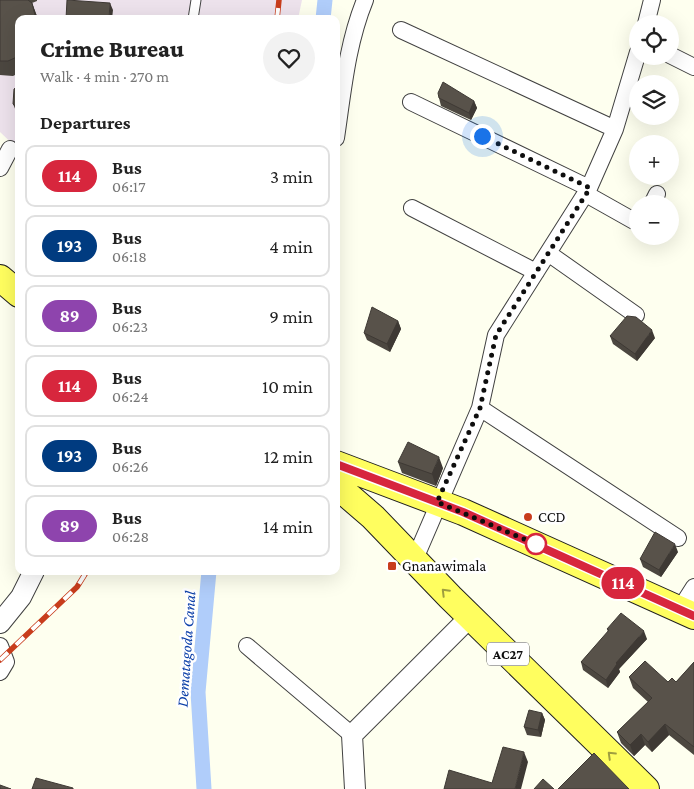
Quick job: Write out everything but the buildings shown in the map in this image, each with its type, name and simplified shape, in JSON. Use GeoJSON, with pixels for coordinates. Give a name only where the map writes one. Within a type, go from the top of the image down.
{"type":"FeatureCollection","features":[{"type":"Feature","properties":{"kind":"main road"},"geometry":{"type":"LineString","coordinates":[[0,278],[15,291]]}},
{"type":"Feature","properties":{"kind":"main road"},"geometry":{"type":"LineString","coordinates":[[340,465],[437,502],[690,604]]}},
{"type":"Feature","properties":{"kind":"main road"},"geometry":{"type":"LineString","coordinates":[[373,518],[384,523],[391,523],[402,517],[406,498],[393,485]]}},
{"type":"Feature","properties":{"kind":"main road","name":"AC27"},"geometry":{"type":"LineString","coordinates":[[340,489],[373,518],[470,617],[646,789]]}},
{"type":"Feature","properties":{"kind":"street"},"geometry":{"type":"LineString","coordinates":[[340,108],[346,63],[356,23],[365,0]]}},
{"type":"Feature","properties":{"kind":"street"},"geometry":{"type":"LineString","coordinates":[[648,15],[652,0]]}},
{"type":"Feature","properties":{"kind":"street"},"geometry":{"type":"LineString","coordinates":[[401,30],[615,129]]}},
{"type":"Feature","properties":{"kind":"street"},"geometry":{"type":"LineString","coordinates":[[679,60],[694,67]]}},
{"type":"Feature","properties":{"kind":"street"},"geometry":{"type":"LineString","coordinates":[[414,560],[437,502],[480,408],[496,335],[588,191],[615,129],[634,65]]}},
{"type":"Feature","properties":{"kind":"street"},"geometry":{"type":"LineString","coordinates":[[411,102],[588,191],[629,218]]}},
{"type":"Feature","properties":{"kind":"street"},"geometry":{"type":"LineString","coordinates":[[0,168],[10,149]]}},
{"type":"Feature","properties":{"kind":"street"},"geometry":{"type":"LineString","coordinates":[[412,208],[536,272]]}},
{"type":"Feature","properties":{"kind":"street"},"geometry":{"type":"LineString","coordinates":[[548,253],[636,315]]}},
{"type":"Feature","properties":{"kind":"street"},"geometry":{"type":"LineString","coordinates":[[480,408],[678,538]]}},
{"type":"Feature","properties":{"kind":"street"},"geometry":{"type":"LineString","coordinates":[[0,623],[21,597],[32,575]]}},
{"type":"Feature","properties":{"kind":"street"},"geometry":{"type":"LineString","coordinates":[[352,735],[470,617]]}},
{"type":"Feature","properties":{"kind":"street"},"geometry":{"type":"LineString","coordinates":[[0,646],[6,662],[0,672]]}},
{"type":"Feature","properties":{"kind":"street"},"geometry":{"type":"LineString","coordinates":[[247,646],[352,735],[355,789]]}},
{"type":"Feature","properties":{"kind":"lane"},"geometry":{"type":"LineString","coordinates":[[194,15],[196,0]]}},
{"type":"Feature","properties":{"kind":"shaded area"},"geometry":{"type":"Polygon","coordinates":[[[0,0],[302,0],[299,15],[15,15],[15,146],[0,132],[0,0]]]}},
{"type":"Feature","properties":{"kind":"waterway","name":"Dematagoda Canal"},"geometry":{"type":"LineString","coordinates":[[323,15],[325,0]]}},
{"type":"Feature","properties":{"kind":"waterway","name":"Dematagoda Canal"},"geometry":{"type":"LineString","coordinates":[[204,789],[198,692],[209,575]]}},
{"type":"Feature","properties":{"kind":"railway"},"geometry":{"type":"LineString","coordinates":[[277,15],[279,0]]}},
{"type":"Feature","properties":{"kind":"railway"},"geometry":{"type":"LineString","coordinates":[[0,660],[77,587],[84,575]]}},
{"type":"Feature","properties":{"kind":"bus line","name":"114"},"geometry":{"type":"LineString","coordinates":[[340,465],[463,512],[694,616]]}},
{"type":"Feature","properties":{"kind":"place","name":"CCD"},"geometry":{"type":"Point","coordinates":[528,517]}},
{"type":"Feature","properties":{"kind":"place","name":"Gnanawimala"},"geometry":{"type":"Point","coordinates":[392,566]}},
{"type":"Feature","properties":{"kind":"route"},"geometry":{"type":"LineString","coordinates":[[482,136],[590,188],[496,335],[480,408],[437,502],[536,544]]}}]}
